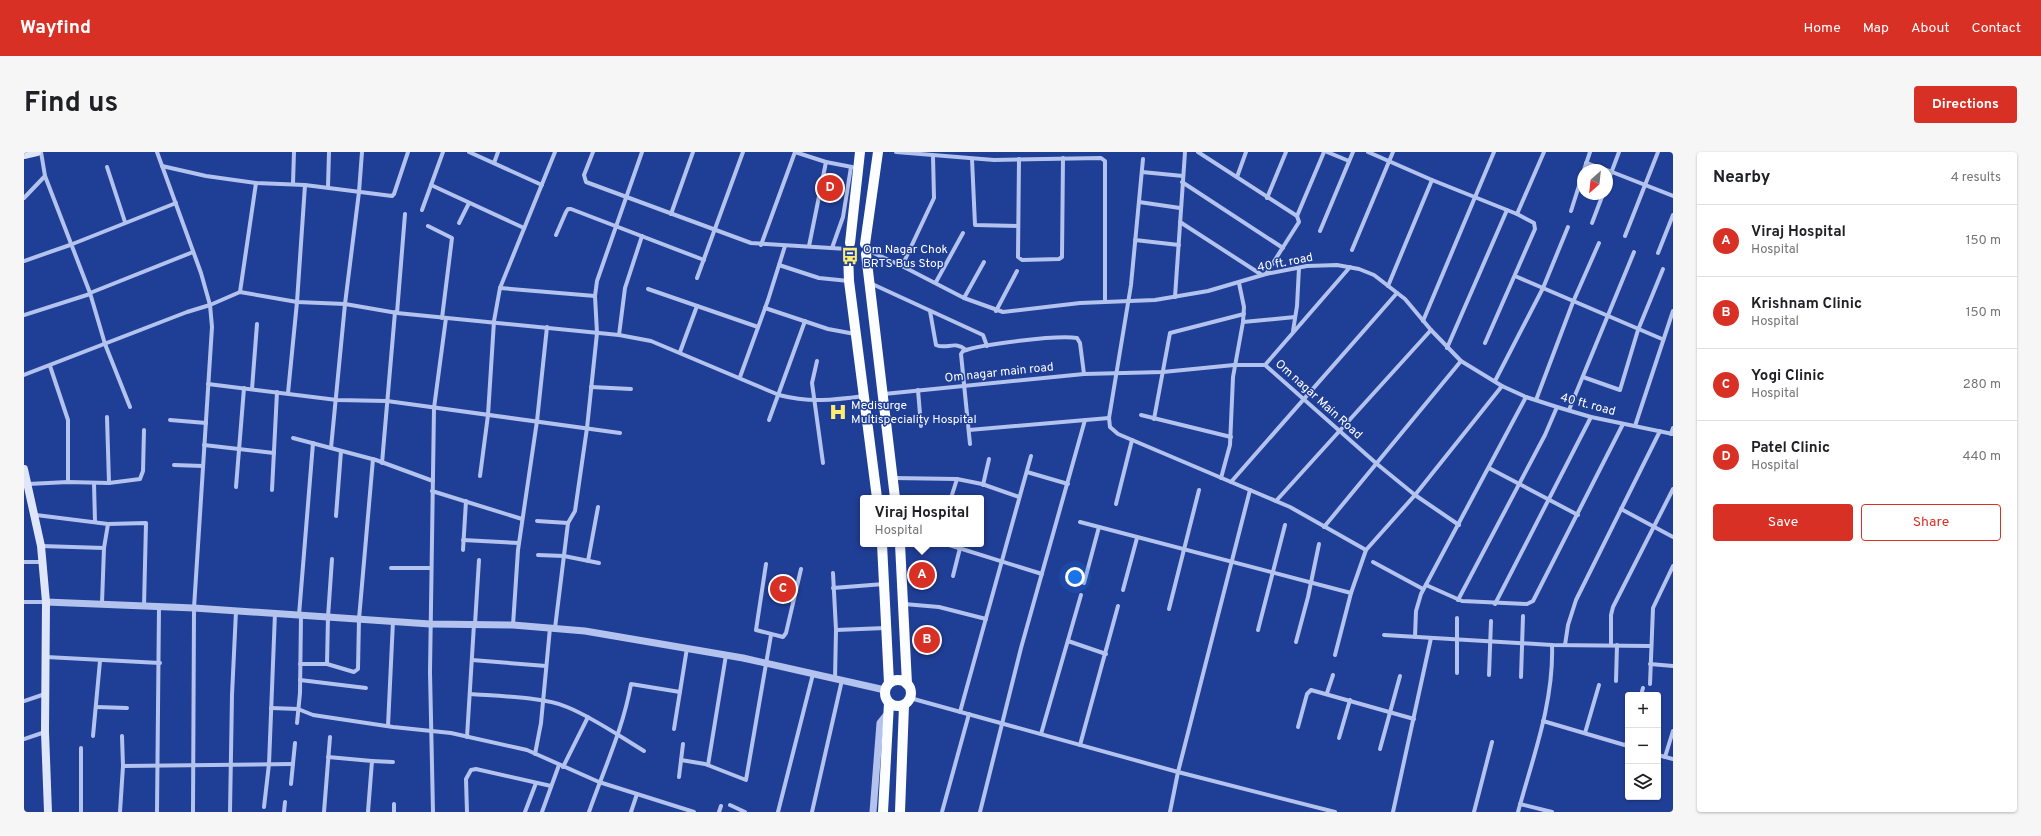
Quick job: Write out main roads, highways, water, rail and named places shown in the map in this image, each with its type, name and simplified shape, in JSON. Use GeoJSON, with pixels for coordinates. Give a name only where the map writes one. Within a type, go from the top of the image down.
{"type":"FeatureCollection","features":[{"type":"Feature","properties":{"kind":"highway"},"geometry":{"type":"LineString","coordinates":[[860,152],[855,167],[848,248],[849,281],[877,495]]}},
{"type":"Feature","properties":{"kind":"highway"},"geometry":{"type":"LineString","coordinates":[[878,152],[866,249],[868,282],[884,394],[895,495]]}},
{"type":"Feature","properties":{"kind":"highway"},"geometry":{"type":"LineString","coordinates":[[848,248],[860,240],[866,249]]}},
{"type":"Feature","properties":{"kind":"highway"},"geometry":{"type":"LineString","coordinates":[[848,248],[857,259],[866,249]]}},
{"type":"Feature","properties":{"kind":"highway"},"geometry":{"type":"LineString","coordinates":[[882,547],[886,628],[887,687],[885,697],[889,708],[883,812]]}},
{"type":"Feature","properties":{"kind":"highway"},"geometry":{"type":"LineString","coordinates":[[900,547],[907,684],[910,688],[907,702],[900,812]]}},
{"type":"Feature","properties":{"kind":"highway"},"geometry":{"type":"LineString","coordinates":[[887,687],[896,679],[907,684]]}},
{"type":"Feature","properties":{"kind":"highway"},"geometry":{"type":"LineString","coordinates":[[889,708],[899,707],[907,702]]}},
{"type":"Feature","properties":{"kind":"main road"},"geometry":{"type":"LineString","coordinates":[[24,155],[37,152]]}},
{"type":"Feature","properties":{"kind":"main road"},"geometry":{"type":"LineString","coordinates":[[24,469],[36,515],[42,546],[46,602],[45,732],[48,812]]}},
{"type":"Feature","properties":{"kind":"place","name":"Patel Clinic"},"geometry":{"type":"Point","coordinates":[830,188]}},
{"type":"Feature","properties":{"kind":"place","name":"Om Nagar Chok BRTS Bus Stop"},"geometry":{"type":"Point","coordinates":[850,256]}},
{"type":"Feature","properties":{"kind":"place","name":"Medisurge Multispeciality Hospital"},"geometry":{"type":"Point","coordinates":[838,412]}},
{"type":"Feature","properties":{"kind":"place","name":"Viraj Hospital"},"geometry":{"type":"Point","coordinates":[922,575]}},
{"type":"Feature","properties":{"kind":"place","name":"Yogi Clinic"},"geometry":{"type":"Point","coordinates":[783,589]}},
{"type":"Feature","properties":{"kind":"place","name":"Krishnam Clinic"},"geometry":{"type":"Point","coordinates":[927,640]}}]}
